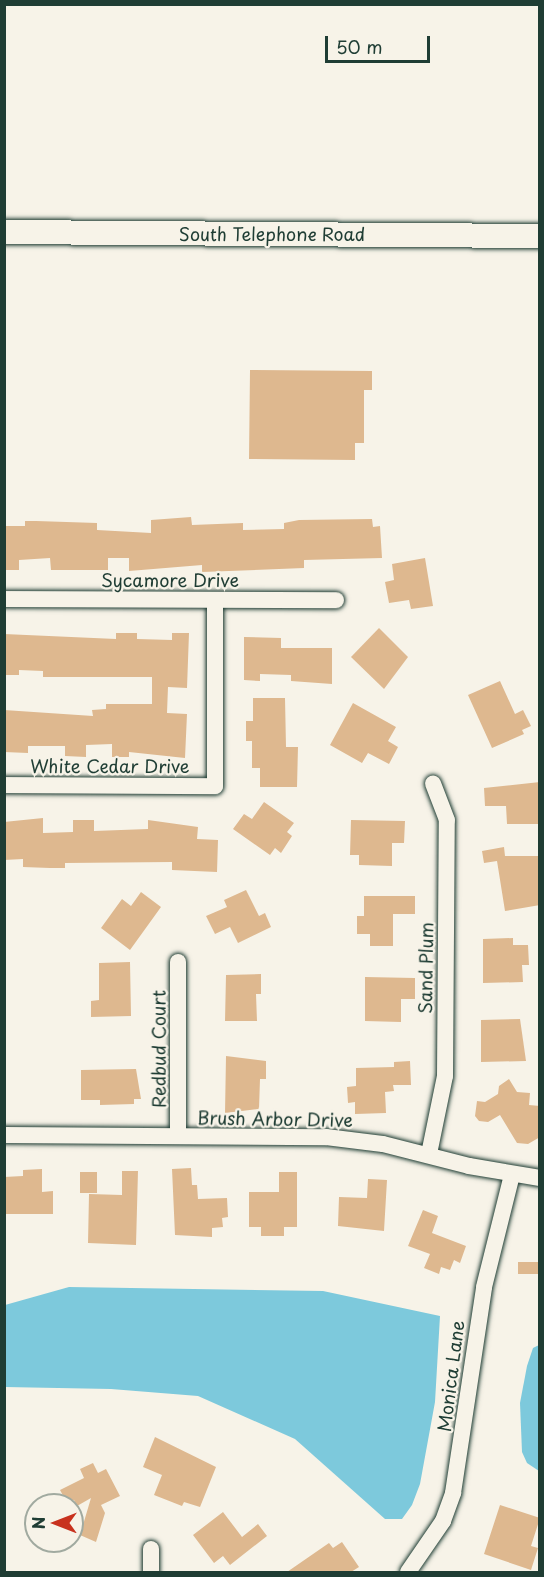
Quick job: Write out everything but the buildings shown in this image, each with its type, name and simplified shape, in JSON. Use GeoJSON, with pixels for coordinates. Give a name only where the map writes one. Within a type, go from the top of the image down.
{"type":"FeatureCollection","features":[{"type":"Feature","properties":{"kind":"main road","name":"South Telephone Road"},"geometry":{"type":"LineString","coordinates":[[4,232],[540,236]]}},
{"type":"Feature","properties":{"kind":"street","name":"Sycamore Drive"},"geometry":{"type":"LineString","coordinates":[[4,599],[336,600]]}},
{"type":"Feature","properties":{"kind":"street","name":"White Cedar Drive"},"geometry":{"type":"LineString","coordinates":[[4,785],[215,786],[215,600]]}},
{"type":"Feature","properties":{"kind":"street","name":"Sand Plum"},"geometry":{"type":"LineString","coordinates":[[429,1154],[445,1076],[447,820],[433,784]]}},
{"type":"Feature","properties":{"kind":"street","name":"Redbud Court"},"geometry":{"type":"LineString","coordinates":[[178,962],[178,1136]]}},
{"type":"Feature","properties":{"kind":"street","name":"Brush Arbor Drive"},"geometry":{"type":"LineString","coordinates":[[4,1135],[326,1137],[429,1154],[512,1175],[540,1178]]}},
{"type":"Feature","properties":{"kind":"street","name":"Monica Lane"},"geometry":{"type":"LineString","coordinates":[[408,1572],[439,1528],[453,1493],[484,1287],[512,1175]]}},
{"type":"Feature","properties":{"kind":"street"},"geometry":{"type":"LineString","coordinates":[[151,1549],[151,1572]]}},
{"type":"Feature","properties":{"kind":"water"},"geometry":{"type":"Polygon","coordinates":[[[69,1287],[323,1291],[440,1316],[435,1402],[420,1484],[412,1505],[402,1519],[385,1519],[295,1439],[198,1396],[111,1389],[5,1387],[5,1305],[69,1287]]]}},
{"type":"Feature","properties":{"kind":"water"},"geometry":{"type":"Polygon","coordinates":[[[539,1345],[539,1471],[527,1463],[522,1452],[520,1403],[527,1366],[533,1348],[539,1345]]]}}]}
